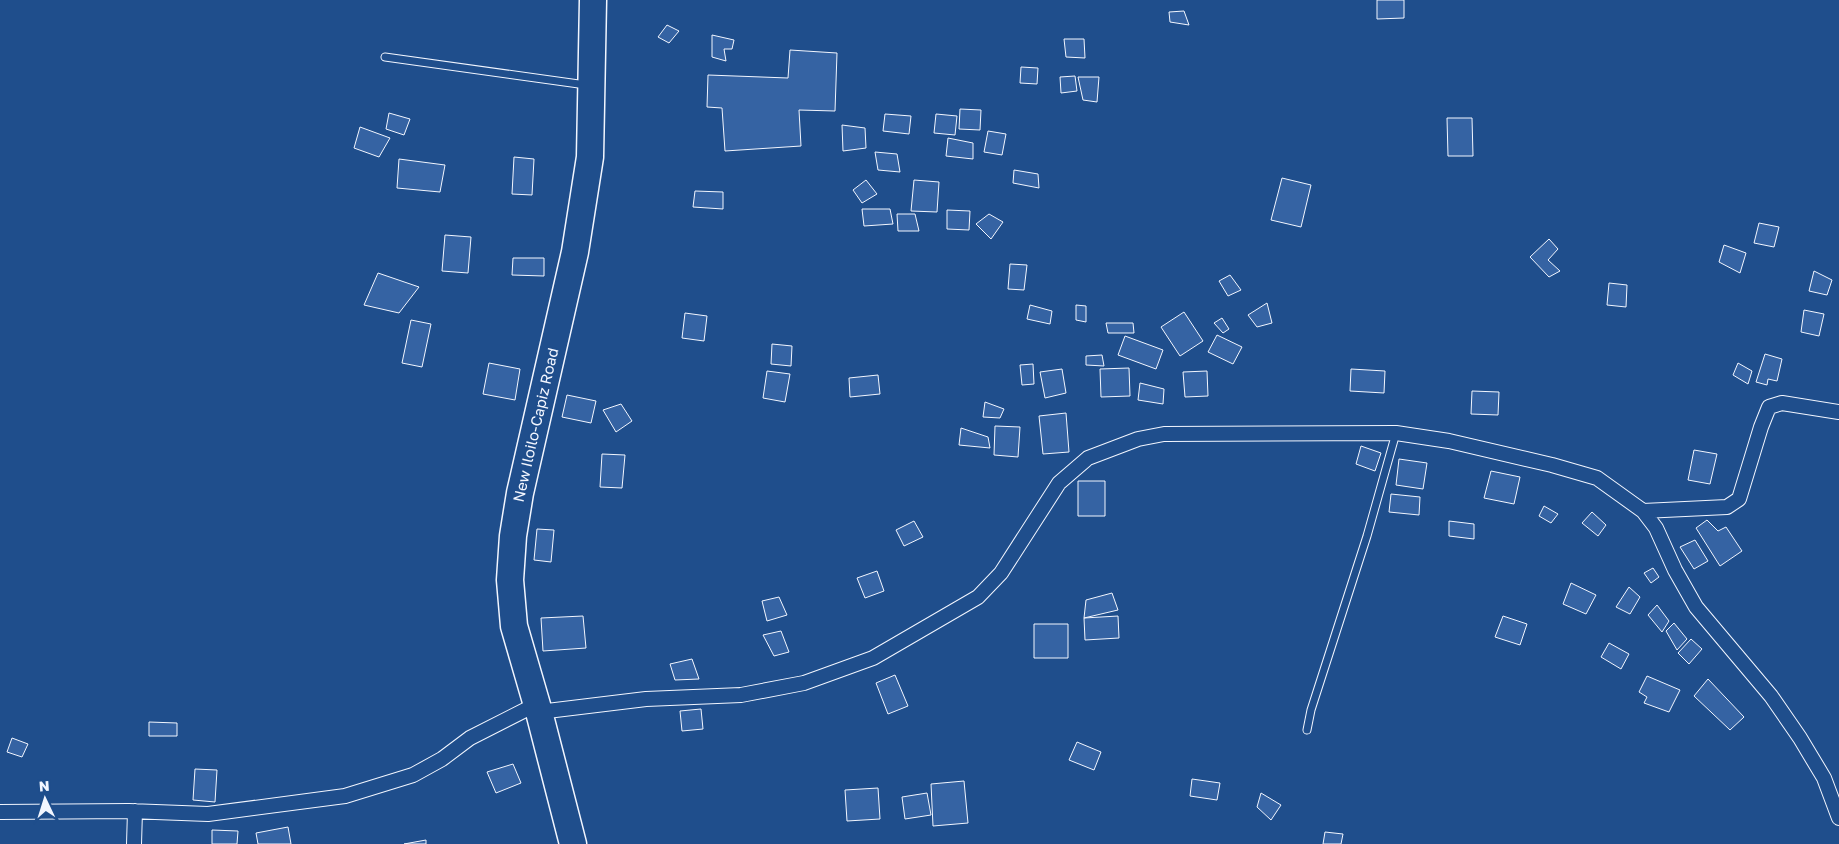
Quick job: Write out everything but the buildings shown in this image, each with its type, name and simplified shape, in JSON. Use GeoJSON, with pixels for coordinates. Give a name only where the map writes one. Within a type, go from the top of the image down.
{"type":"FeatureCollection","features":[{"type":"Feature","properties":{"kind":"highway","name":"New Iloilo-Capiz Road"},"geometry":{"type":"LineString","coordinates":[[573,844],[538,708],[514,626],[510,580],[513,536],[520,493],[575,252],[590,157],[593,0]]}},
{"type":"Feature","properties":{"kind":"street"},"geometry":{"type":"LineString","coordinates":[[1643,511],[1727,507],[1739,500],[1760,427],[1769,407],[1782,403],[1839,412]]}},
{"type":"Feature","properties":{"kind":"street"},"geometry":{"type":"LineString","coordinates":[[0,812],[208,814],[346,796],[413,775],[442,759],[470,738],[538,708],[646,699],[741,696],[804,683],[873,658],[978,596],[1001,573],[1059,483],[1088,458],[1138,439],[1164,434],[1396,432],[1449,441],[1552,465],[1597,478],[1643,511],[1656,528],[1675,570],[1696,607],[1771,696],[1800,738],[1824,778],[1839,818]]}},
{"type":"Feature","properties":{"kind":"street"},"geometry":{"type":"LineString","coordinates":[[134,812],[134,844]]}},
{"type":"Feature","properties":{"kind":"lane"},"geometry":{"type":"LineString","coordinates":[[385,57],[592,86]]}},
{"type":"Feature","properties":{"kind":"lane"},"geometry":{"type":"LineString","coordinates":[[1307,730],[1311,710],[1367,536],[1396,432]]}}]}
